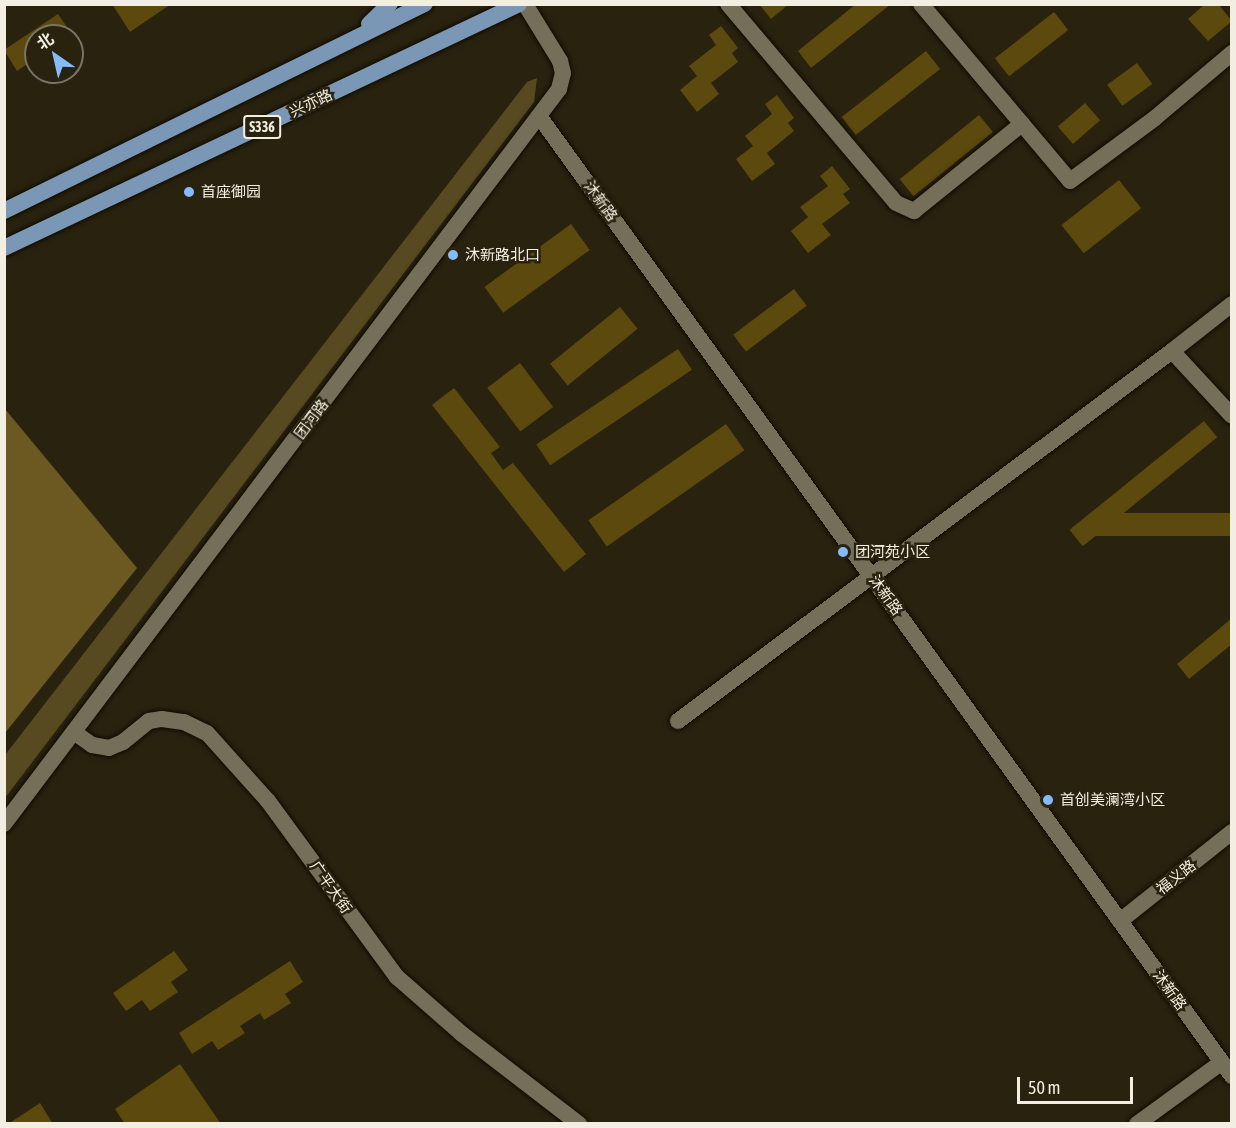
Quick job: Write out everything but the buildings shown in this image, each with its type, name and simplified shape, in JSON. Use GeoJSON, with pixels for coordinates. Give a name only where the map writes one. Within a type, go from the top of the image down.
{"type":"FeatureCollection","features":[{"type":"Feature","properties":{"kind":"main road"},"geometry":{"type":"LineString","coordinates":[[349,40],[390,4]]}},
{"type":"Feature","properties":{"kind":"main road","name":"S336"},"geometry":{"type":"LineString","coordinates":[[4,211],[425,4]]}},
{"type":"Feature","properties":{"kind":"main road","name":"兴亦路"},"geometry":{"type":"LineString","coordinates":[[4,248],[519,4]]}},
{"type":"Feature","properties":{"kind":"street","name":"团河路"},"geometry":{"type":"LineString","coordinates":[[4,824],[75,734],[559,89],[563,73],[543,31],[525,4]]}},
{"type":"Feature","properties":{"kind":"street"},"geometry":{"type":"LineString","coordinates":[[728,4],[896,203],[914,211],[1022,124]]}},
{"type":"Feature","properties":{"kind":"street"},"geometry":{"type":"LineString","coordinates":[[921,4],[1070,181],[1155,118],[1232,53]]}},
{"type":"Feature","properties":{"kind":"street","name":"沐新路"},"geometry":{"type":"LineString","coordinates":[[539,116],[1232,1076]]}},
{"type":"Feature","properties":{"kind":"street"},"geometry":{"type":"LineString","coordinates":[[678,721],[1232,304]]}},
{"type":"Feature","properties":{"kind":"street"},"geometry":{"type":"LineString","coordinates":[[1172,351],[1232,416]]}},
{"type":"Feature","properties":{"kind":"street","name":"广平大街"},"geometry":{"type":"LineString","coordinates":[[75,734],[92,745],[109,748],[123,742],[138,728],[156,720],[184,722],[207,734],[268,801],[397,977],[462,1034],[576,1122]]}},
{"type":"Feature","properties":{"kind":"street","name":"福义路"},"geometry":{"type":"LineString","coordinates":[[1120,921],[1232,832]]}},
{"type":"Feature","properties":{"kind":"street"},"geometry":{"type":"LineString","coordinates":[[1137,1124],[1221,1062]]}},
{"type":"Feature","properties":{"kind":"shaded area"},"geometry":{"type":"Polygon","coordinates":[[[537,78],[534,102],[5,798],[5,755],[527,82],[537,78]]]}},
{"type":"Feature","properties":{"kind":"shaded area"},"geometry":{"type":"Polygon","coordinates":[[[5,409],[137,568],[4,733],[5,409]]]}},
{"type":"Feature","properties":{"kind":"place","name":"首座御园"},"geometry":{"type":"Point","coordinates":[189,192]}},
{"type":"Feature","properties":{"kind":"place","name":"沐新路北口"},"geometry":{"type":"Point","coordinates":[453,255]}},
{"type":"Feature","properties":{"kind":"place","name":"团河苑小区"},"geometry":{"type":"Point","coordinates":[843,552]}},
{"type":"Feature","properties":{"kind":"place","name":"首创美澜湾小区"},"geometry":{"type":"Point","coordinates":[1048,800]}}]}
